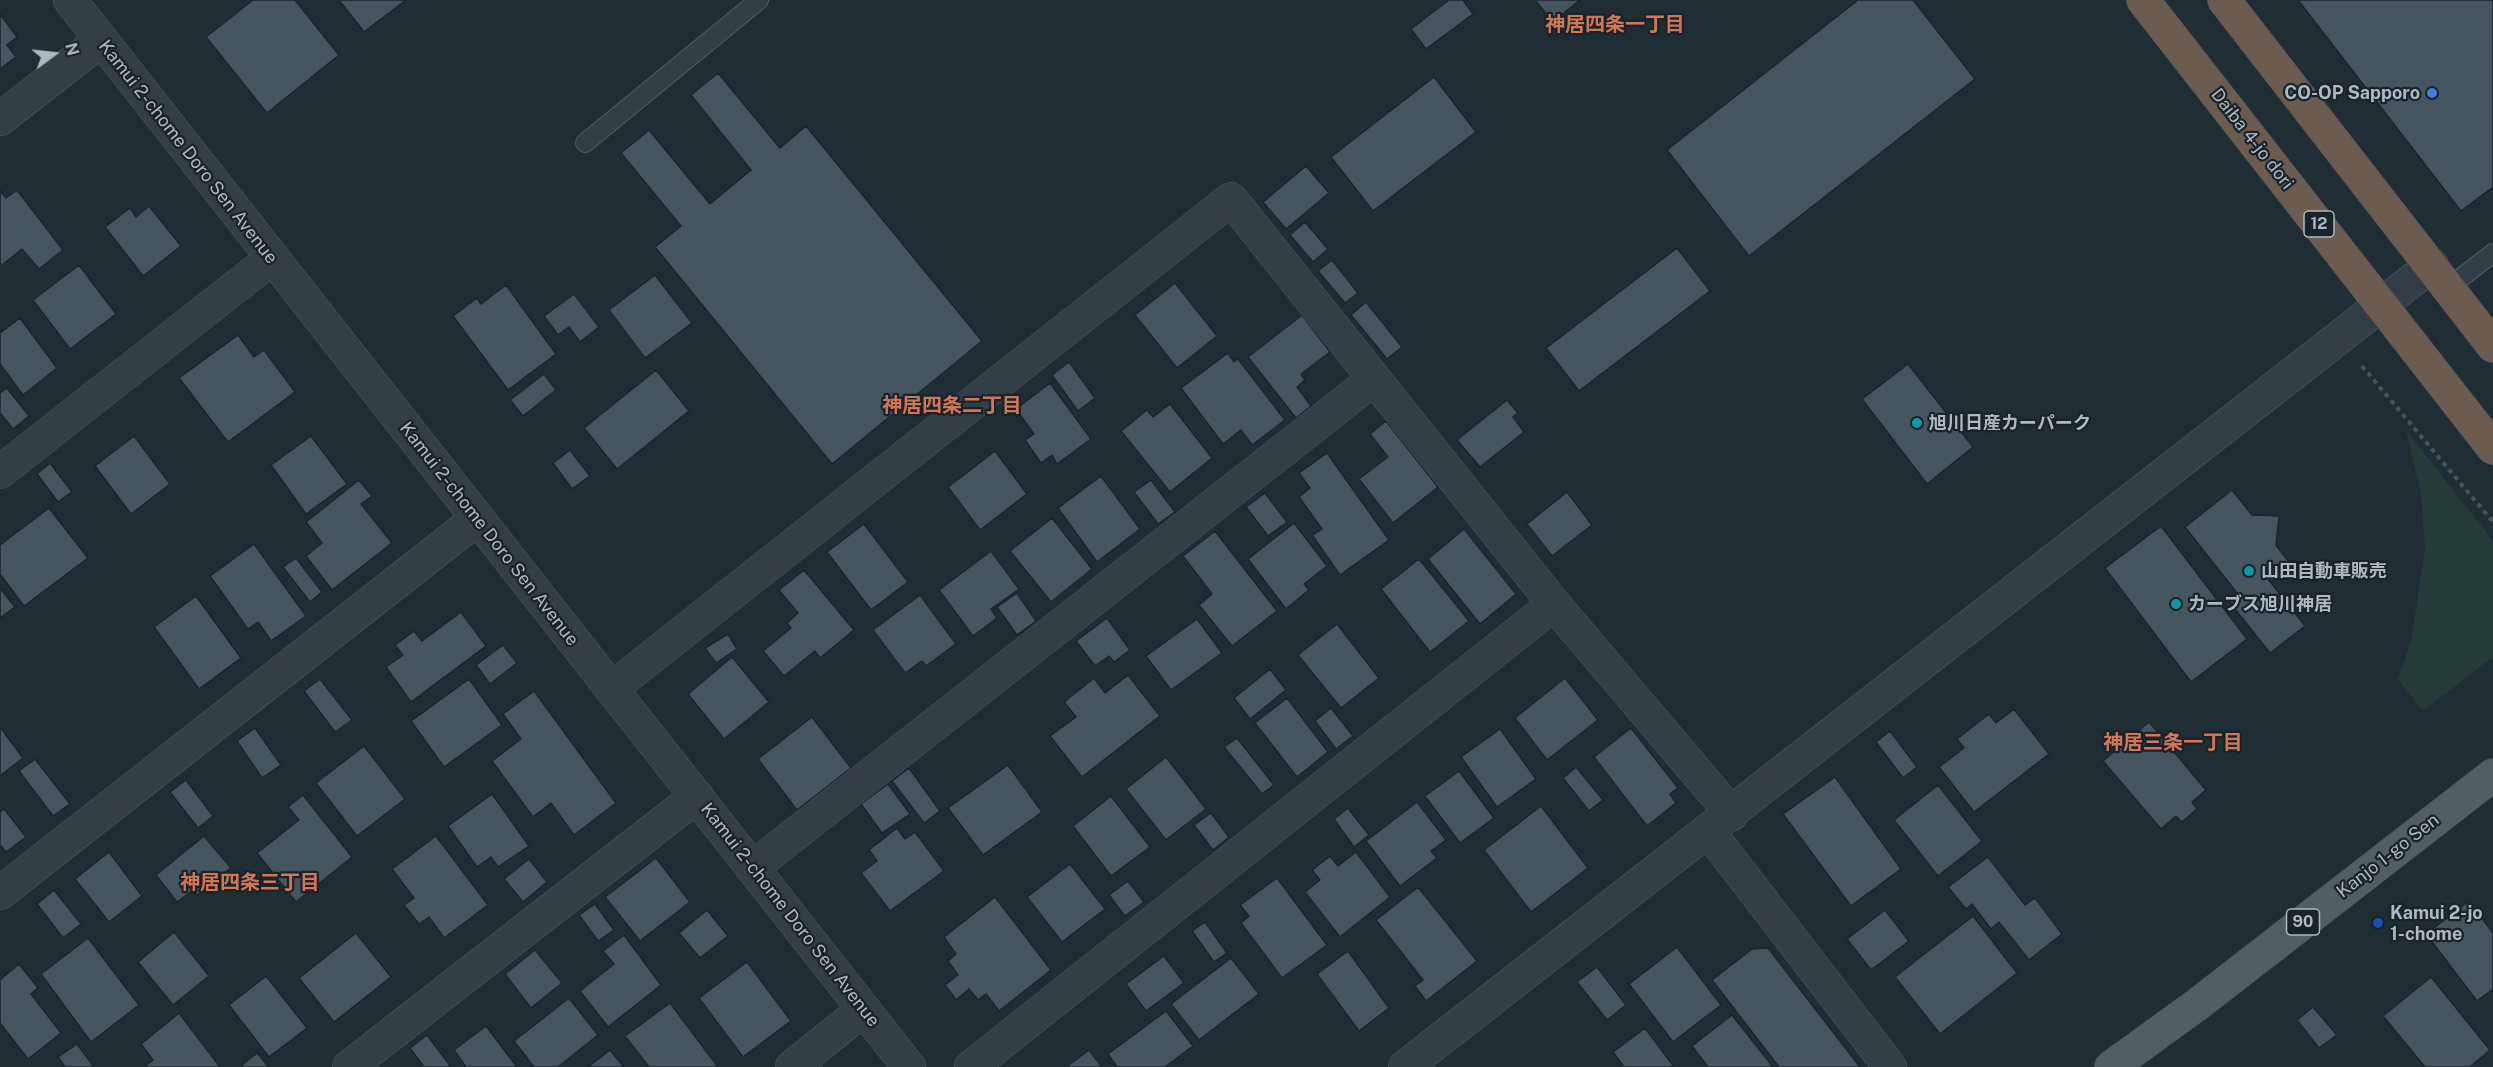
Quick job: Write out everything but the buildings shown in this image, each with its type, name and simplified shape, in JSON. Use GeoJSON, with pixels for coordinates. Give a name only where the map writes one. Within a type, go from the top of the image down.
{"type":"FeatureCollection","features":[{"type":"Feature","properties":{"kind":"highway","name":"Daiba 4-jo dori"},"geometry":{"type":"LineString","coordinates":[[2143,0],[2493,448]]}},
{"type":"Feature","properties":{"kind":"highway"},"geometry":{"type":"LineString","coordinates":[[2224,0],[2441,276],[2493,346]]}},
{"type":"Feature","properties":{"kind":"main road","name":"Kanjo 1-go Sen"},"geometry":{"type":"LineString","coordinates":[[2111,1067],[2198,1004],[2493,775]]}},
{"type":"Feature","properties":{"kind":"street","name":"Kamui 2-chome Doro Sen Avenue"},"geometry":{"type":"LineString","coordinates":[[70,0],[271,259],[909,1067]]}},
{"type":"Feature","properties":{"kind":"street"},"geometry":{"type":"LineString","coordinates":[[0,119],[101,40]]}},
{"type":"Feature","properties":{"kind":"street"},"geometry":{"type":"LineString","coordinates":[[611,689],[1231,199],[1554,604],[1720,823],[1890,1067]]}},
{"type":"Feature","properties":{"kind":"street"},"geometry":{"type":"LineString","coordinates":[[0,472],[271,259]]}},
{"type":"Feature","properties":{"kind":"street"},"geometry":{"type":"LineString","coordinates":[[1405,1067],[2382,304],[2441,276]]}},
{"type":"Feature","properties":{"kind":"street"},"geometry":{"type":"LineString","coordinates":[[752,868],[1374,379]]}},
{"type":"Feature","properties":{"kind":"street"},"geometry":{"type":"LineString","coordinates":[[0,893],[477,519]]}},
{"type":"Feature","properties":{"kind":"street"},"geometry":{"type":"LineString","coordinates":[[971,1067],[1554,604]]}},
{"type":"Feature","properties":{"kind":"street"},"geometry":{"type":"LineString","coordinates":[[349,1067],[697,796]]}},
{"type":"Feature","properties":{"kind":"street"},"geometry":{"type":"LineString","coordinates":[[792,1067],[863,1011]]}},
{"type":"Feature","properties":{"kind":"lane"},"geometry":{"type":"LineString","coordinates":[[585,143],[759,0]]}},
{"type":"Feature","properties":{"kind":"lane"},"geometry":{"type":"LineString","coordinates":[[2441,276],[2493,253]]}},
{"type":"Feature","properties":{"kind":"path"},"geometry":{"type":"LineString","coordinates":[[2338,338],[2493,522]]}},
{"type":"Feature","properties":{"kind":"green space"},"geometry":{"type":"Polygon","coordinates":[[[2406,430],[2493,541],[2493,657],[2423,711],[2398,679],[2411,641],[2425,549],[2421,495],[2406,430]]]}},
{"type":"Feature","properties":{"kind":"place","name":"CO-OP Sapporo"},"geometry":{"type":"Point","coordinates":[2432,93]}},
{"type":"Feature","properties":{"kind":"place","name":"旭川日産カーパーク"},"geometry":{"type":"Point","coordinates":[1917,423]}},
{"type":"Feature","properties":{"kind":"place","name":"山田自動車販売"},"geometry":{"type":"Point","coordinates":[2249,571]}},
{"type":"Feature","properties":{"kind":"place","name":"カーブス旭川神居"},"geometry":{"type":"Point","coordinates":[2176,604]}},
{"type":"Feature","properties":{"kind":"place","name":"Kamui 2-jo 1-chome"},"geometry":{"type":"Point","coordinates":[2378,923]}},
{"type":"Feature","properties":{"kind":"district","name":"神居四条一丁目"},"geometry":{"type":"Point","coordinates":[1615,25]}},
{"type":"Feature","properties":{"kind":"district","name":"神居四条二丁目"},"geometry":{"type":"Point","coordinates":[952,406]}},
{"type":"Feature","properties":{"kind":"district","name":"神居三条一丁目"},"geometry":{"type":"Point","coordinates":[2173,743]}},
{"type":"Feature","properties":{"kind":"district","name":"神居四条三丁目"},"geometry":{"type":"Point","coordinates":[250,883]}}]}
